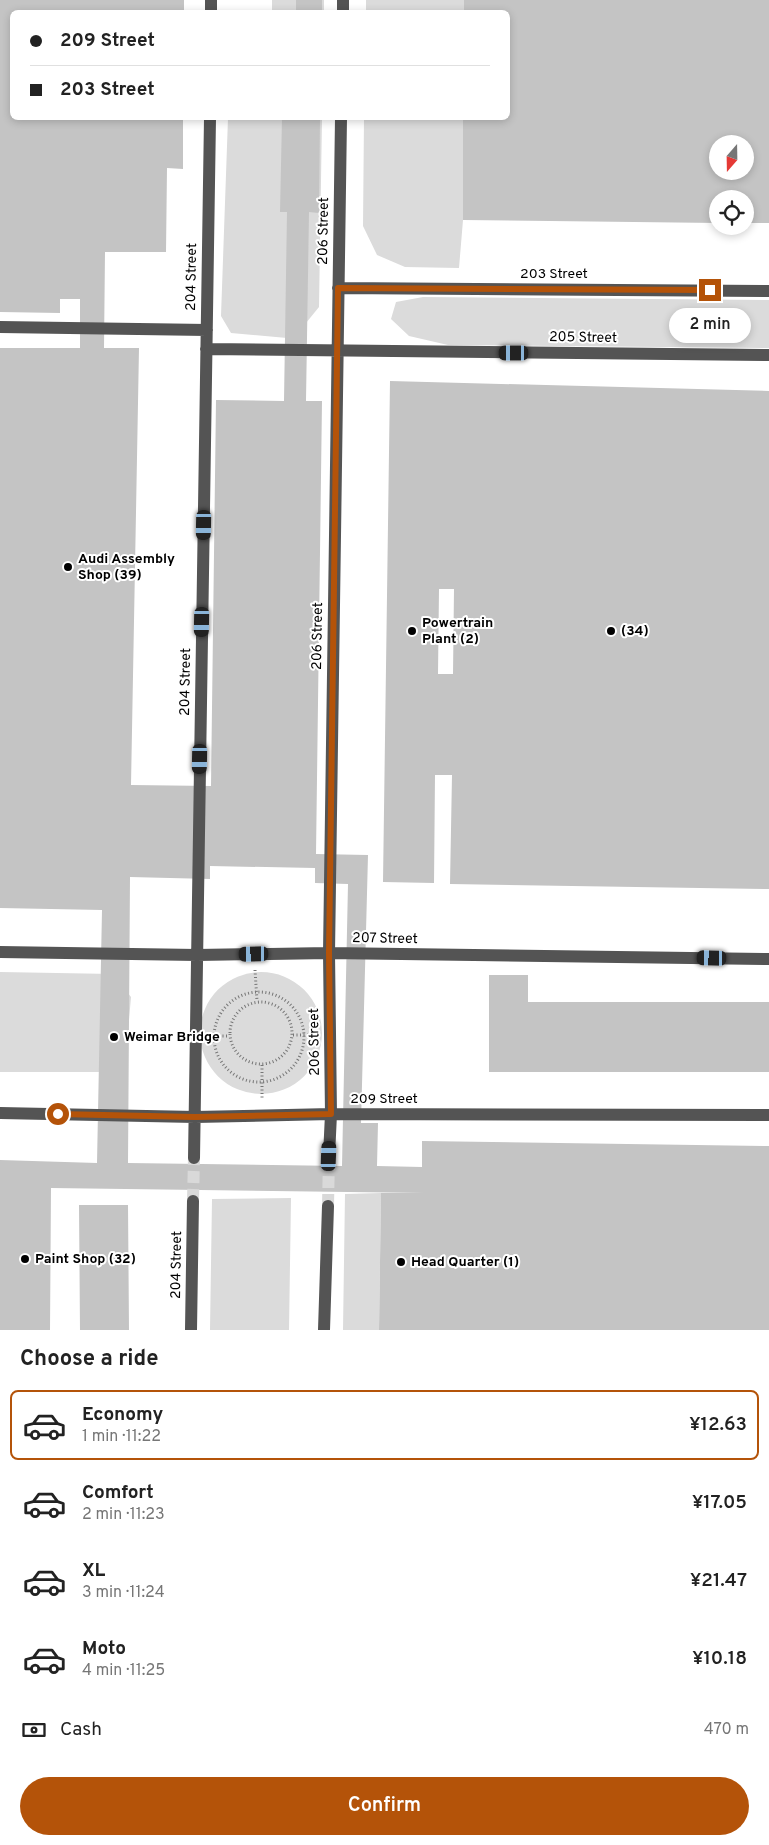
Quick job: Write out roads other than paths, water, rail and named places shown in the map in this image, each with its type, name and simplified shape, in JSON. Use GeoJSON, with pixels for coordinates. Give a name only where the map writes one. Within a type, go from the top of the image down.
{"type":"FeatureCollection","features":[{"type":"Feature","properties":{"kind":"street","name":"204 Street"},"geometry":{"type":"LineString","coordinates":[[194,1158],[210,120]]}},
{"type":"Feature","properties":{"kind":"street","name":"206 Street"},"geometry":{"type":"LineString","coordinates":[[329,1156],[331,1114],[329,953],[341,120]]}},
{"type":"Feature","properties":{"kind":"street","name":"203 Street"},"geometry":{"type":"LineString","coordinates":[[338,288],[769,291]]}},
{"type":"Feature","properties":{"kind":"street"},"geometry":{"type":"LineString","coordinates":[[0,327],[206,330]]}},
{"type":"Feature","properties":{"kind":"street","name":"205 Street"},"geometry":{"type":"LineString","coordinates":[[206,349],[769,355]]}},
{"type":"Feature","properties":{"kind":"street","name":"207 Street"},"geometry":{"type":"LineString","coordinates":[[0,952],[197,955],[329,953],[769,959]]}},
{"type":"Feature","properties":{"kind":"street","name":"209 Street"},"geometry":{"type":"LineString","coordinates":[[0,1112],[195,1117],[331,1114],[769,1115]]}},
{"type":"Feature","properties":{"kind":"street","name":"204 Street"},"geometry":{"type":"LineString","coordinates":[[191,1330],[193,1201]]}},
{"type":"Feature","properties":{"kind":"street"},"geometry":{"type":"LineString","coordinates":[[324,1330],[328,1206]]}},
{"type":"Feature","properties":{"kind":"tunnel"},"geometry":{"type":"LineString","coordinates":[[328,1206],[329,1156]]}},
{"type":"Feature","properties":{"kind":"tunnel"},"geometry":{"type":"LineString","coordinates":[[193,1201],[194,1158]]}},
{"type":"Feature","properties":{"kind":"place","name":"Audi Assembly Shop (39)"},"geometry":{"type":"Point","coordinates":[68,567]}},
{"type":"Feature","properties":{"kind":"place","name":"Powertrain Plant (2)"},"geometry":{"type":"Point","coordinates":[412,631]}},
{"type":"Feature","properties":{"kind":"place","name":"(34)"},"geometry":{"type":"Point","coordinates":[611,631]}},
{"type":"Feature","properties":{"kind":"place","name":"Weimar Bridge"},"geometry":{"type":"Point","coordinates":[114,1037]}},
{"type":"Feature","properties":{"kind":"place","name":"Paint Shop (32)"},"geometry":{"type":"Point","coordinates":[25,1259]}},
{"type":"Feature","properties":{"kind":"place","name":"Head Quarter (1)"},"geometry":{"type":"Point","coordinates":[401,1262]}}]}
